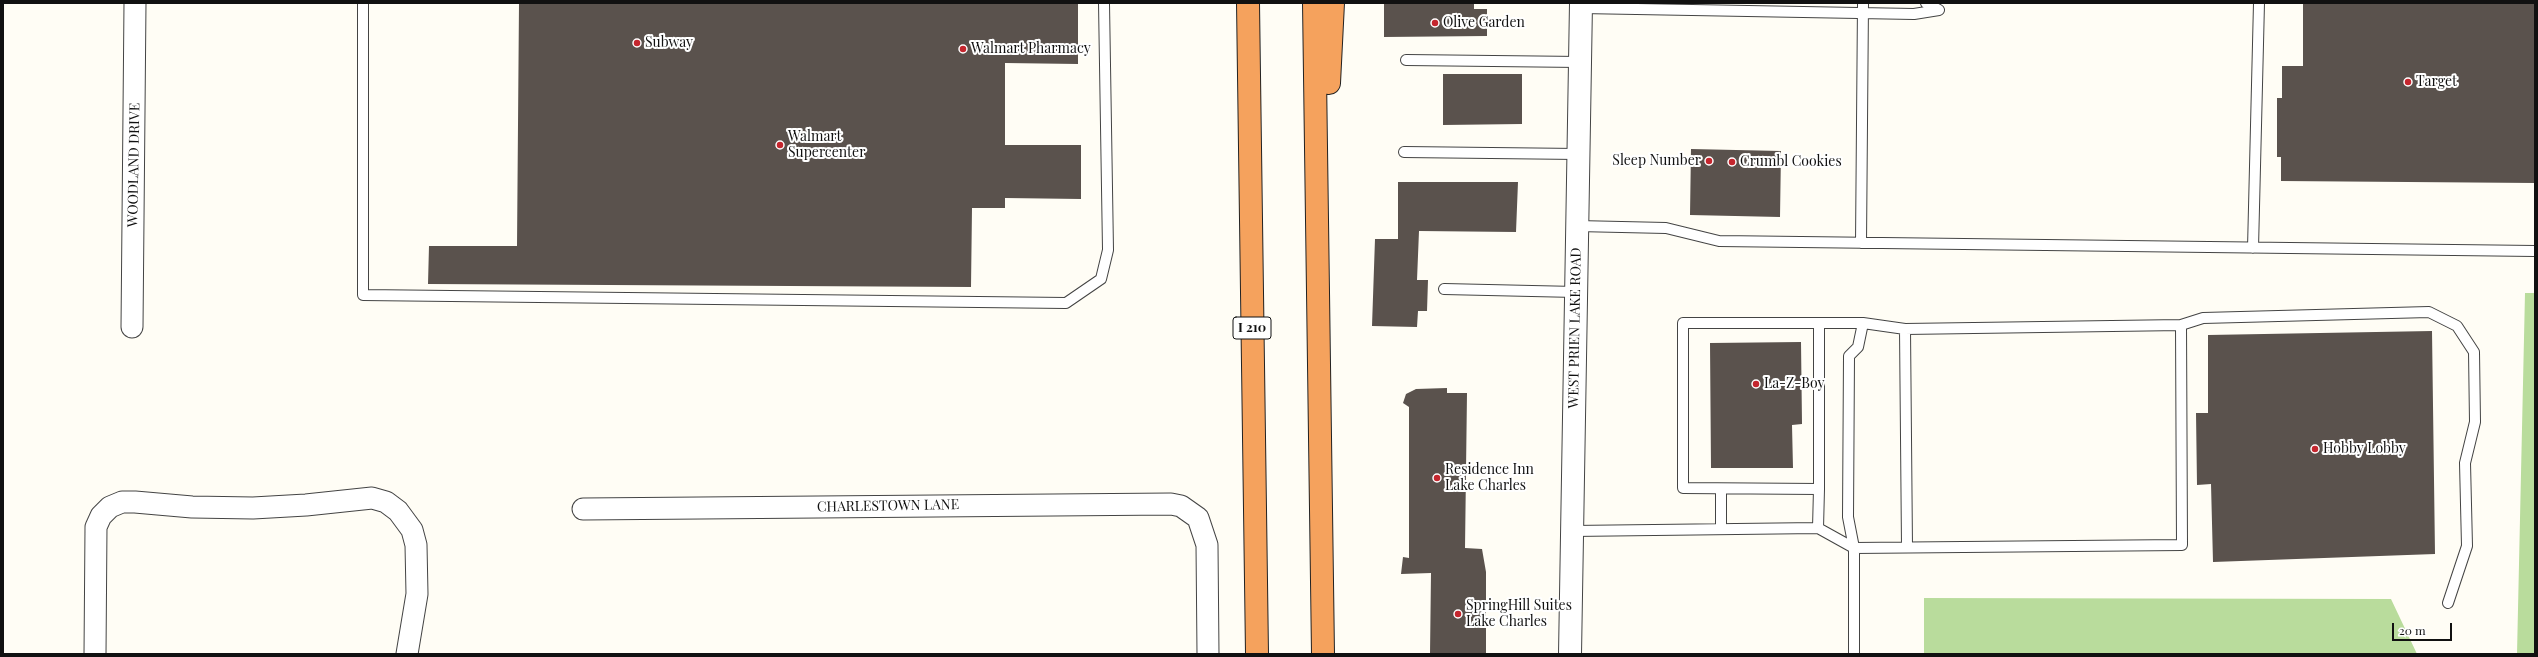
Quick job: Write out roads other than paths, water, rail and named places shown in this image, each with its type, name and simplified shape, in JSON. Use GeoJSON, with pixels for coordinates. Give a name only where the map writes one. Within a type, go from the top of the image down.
{"type":"FeatureCollection","features":[{"type":"Feature","properties":{"kind":"highway"},"geometry":{"type":"LineString","coordinates":[[1314,3],[1320,302],[1323,654]]}},
{"type":"Feature","properties":{"kind":"highway"},"geometry":{"type":"LineString","coordinates":[[1320,302],[1333,3]]}},
{"type":"Feature","properties":{"kind":"highway","name":"I 210"},"geometry":{"type":"LineString","coordinates":[[1247,9],[1257,654]]}},
{"type":"Feature","properties":{"kind":"street","name":"WOODLAND DRIVE"},"geometry":{"type":"LineString","coordinates":[[132,327],[135,3]]}},
{"type":"Feature","properties":{"kind":"street","name":"WEST PRIEN LAKE ROAD"},"geometry":{"type":"LineString","coordinates":[[1570,654],[1581,6]]}},
{"type":"Feature","properties":{"kind":"street"},"geometry":{"type":"LineString","coordinates":[[95,654],[96,527],[101,516],[110,507],[122,502],[135,502],[192,507],[253,508],[306,505],[372,498],[398,510],[412,530],[416,545],[417,594],[407,654]]}},
{"type":"Feature","properties":{"kind":"street","name":"CHARLESTOWN LANE"},"geometry":{"type":"LineString","coordinates":[[583,509],[1161,503],[1181,506],[1192,512],[1200,523],[1208,545],[1208,654]]}},
{"type":"Feature","properties":{"kind":"lane"},"geometry":{"type":"LineString","coordinates":[[363,3],[363,295],[1066,303],[1101,279],[1108,250],[1104,3]]}},
{"type":"Feature","properties":{"kind":"lane"},"geometry":{"type":"LineString","coordinates":[[1581,6],[1863,8],[1914,14],[1939,10],[1926,3]]}},
{"type":"Feature","properties":{"kind":"lane"},"geometry":{"type":"LineString","coordinates":[[2253,248],[2258,3]]}},
{"type":"Feature","properties":{"kind":"lane"},"geometry":{"type":"LineString","coordinates":[[1861,243],[1863,8]]}},
{"type":"Feature","properties":{"kind":"lane"},"geometry":{"type":"LineString","coordinates":[[1406,60],[1580,62]]}},
{"type":"Feature","properties":{"kind":"lane"},"geometry":{"type":"LineString","coordinates":[[1404,152],[1578,154]]}},
{"type":"Feature","properties":{"kind":"lane"},"geometry":{"type":"LineString","coordinates":[[1577,226],[1666,228],[1719,241],[2535,251]]}},
{"type":"Feature","properties":{"kind":"lane"},"geometry":{"type":"LineString","coordinates":[[1444,289],[1576,292]]}},
{"type":"Feature","properties":{"kind":"lane"},"geometry":{"type":"LineString","coordinates":[[1819,489],[1683,488],[1683,323],[1863,323],[1905,328],[2180,325],[2203,318],[2429,312],[2457,326],[2474,352],[2475,422],[2465,463],[2467,546],[2448,603]]}},
{"type":"Feature","properties":{"kind":"lane"},"geometry":{"type":"LineString","coordinates":[[1818,528],[1819,323]]}},
{"type":"Feature","properties":{"kind":"lane"},"geometry":{"type":"LineString","coordinates":[[1854,654],[1854,548],[1848,517],[1849,356],[1858,347],[1863,323]]}},
{"type":"Feature","properties":{"kind":"lane"},"geometry":{"type":"LineString","coordinates":[[1572,531],[1818,528],[1854,548],[2182,545],[2180,325]]}},
{"type":"Feature","properties":{"kind":"lane"},"geometry":{"type":"LineString","coordinates":[[1905,328],[1907,547]]}},
{"type":"Feature","properties":{"kind":"lane"},"geometry":{"type":"LineString","coordinates":[[1721,489],[1721,529]]}},
{"type":"Feature","properties":{"kind":"place","name":"Olive Garden"},"geometry":{"type":"Point","coordinates":[1435,23]}},
{"type":"Feature","properties":{"kind":"place","name":"Subway"},"geometry":{"type":"Point","coordinates":[637,43]}},
{"type":"Feature","properties":{"kind":"place","name":"Walmart Pharmacy"},"geometry":{"type":"Point","coordinates":[963,49]}},
{"type":"Feature","properties":{"kind":"place","name":"Target"},"geometry":{"type":"Point","coordinates":[2408,82]}},
{"type":"Feature","properties":{"kind":"place","name":"Walmart Supercenter"},"geometry":{"type":"Point","coordinates":[780,145]}},
{"type":"Feature","properties":{"kind":"place","name":"Sleep Number"},"geometry":{"type":"Point","coordinates":[1709,161]}},
{"type":"Feature","properties":{"kind":"place","name":"Crumbl Cookies"},"geometry":{"type":"Point","coordinates":[1732,162]}},
{"type":"Feature","properties":{"kind":"place","name":"La-Z-Boy"},"geometry":{"type":"Point","coordinates":[1756,384]}},
{"type":"Feature","properties":{"kind":"place","name":"Hobby Lobby"},"geometry":{"type":"Point","coordinates":[2315,449]}},
{"type":"Feature","properties":{"kind":"place","name":"Residence Inn Lake Charles"},"geometry":{"type":"Point","coordinates":[1437,478]}},
{"type":"Feature","properties":{"kind":"place","name":"SpringHill Suites Lake Charles"},"geometry":{"type":"Point","coordinates":[1458,614]}}]}
